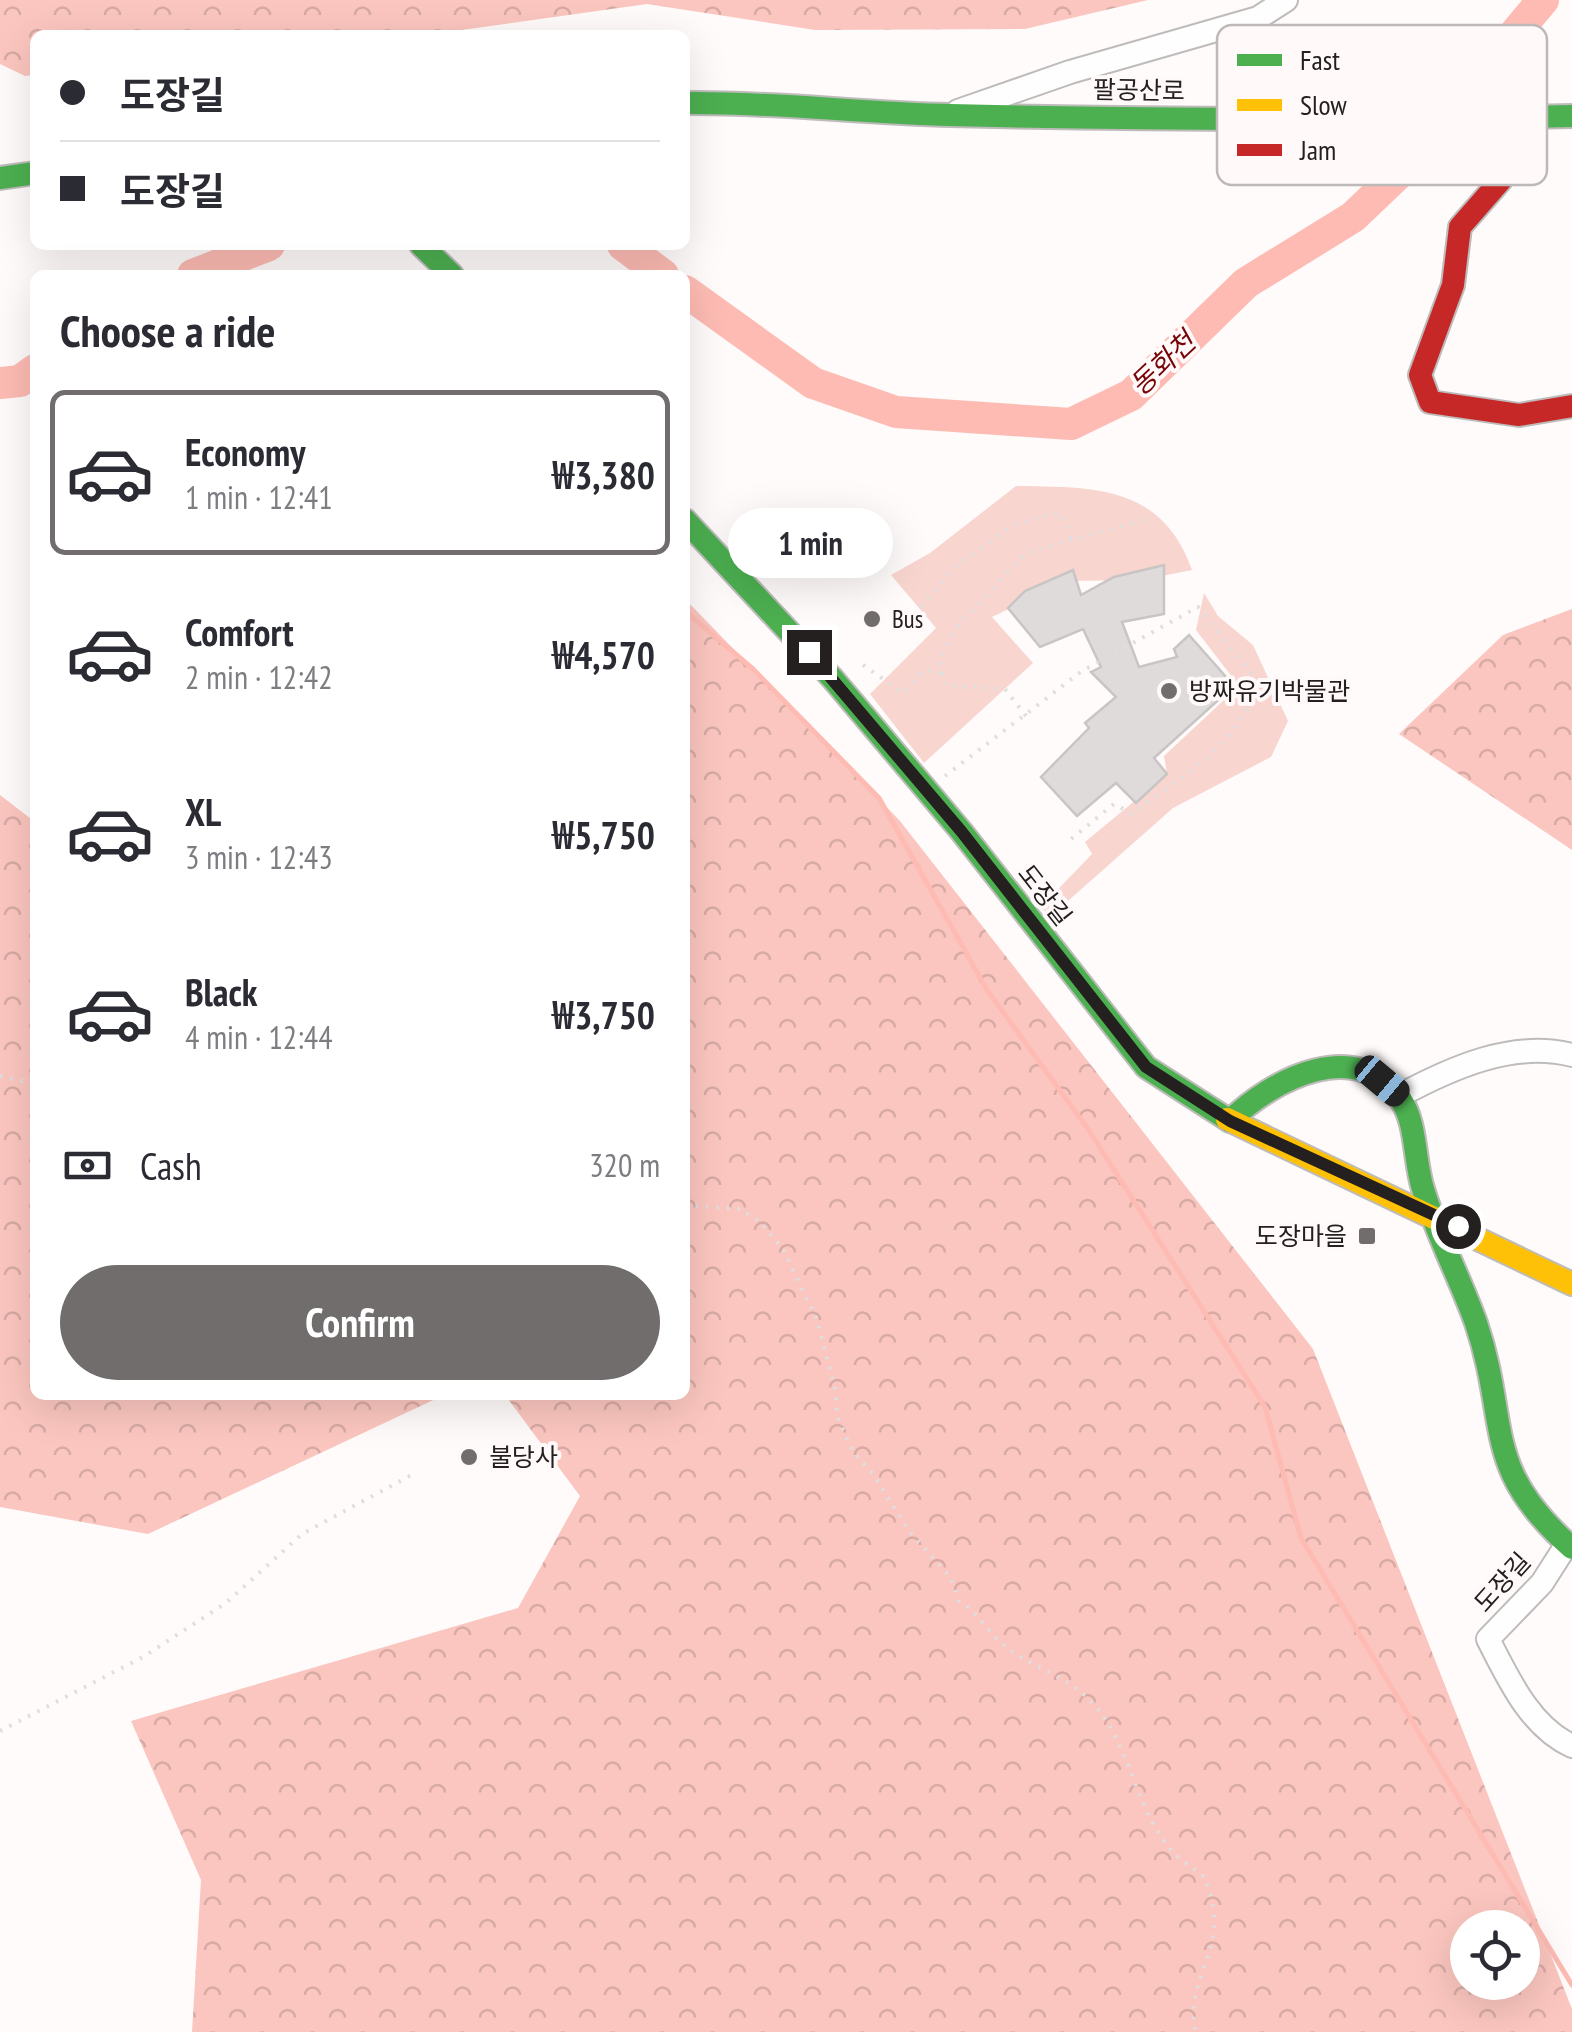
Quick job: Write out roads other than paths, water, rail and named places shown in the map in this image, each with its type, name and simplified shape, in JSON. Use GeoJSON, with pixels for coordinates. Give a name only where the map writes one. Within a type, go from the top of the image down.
{"type":"FeatureCollection","features":[{"type":"Feature","properties":{"kind":"street","name":"팔공산로"},"geometry":{"type":"LineString","coordinates":[[1234,25],[1258,18],[1286,0]]}},
{"type":"Feature","properties":{"kind":"street","name":"팔공산로"},"geometry":{"type":"LineString","coordinates":[[946,115],[1070,72],[1217,30]]}},
{"type":"Feature","properties":{"kind":"street","name":"팔공산로"},"geometry":{"type":"LineString","coordinates":[[690,103],[748,102],[946,115],[1217,118]]}},
{"type":"Feature","properties":{"kind":"street","name":"팔공산로"},"geometry":{"type":"LineString","coordinates":[[1547,116],[1572,116]]}},
{"type":"Feature","properties":{"kind":"street"},"geometry":{"type":"LineString","coordinates":[[0,178],[30,175]]}},
{"type":"Feature","properties":{"kind":"street"},"geometry":{"type":"LineString","coordinates":[[1497,185],[1460,227],[1451,304],[1420,376],[1430,402],[1506,416],[1546,415],[1572,406]]}},
{"type":"Feature","properties":{"kind":"street"},"geometry":{"type":"LineString","coordinates":[[426,250],[447,270]]}},
{"type":"Feature","properties":{"kind":"street","name":"도장길"},"geometry":{"type":"LineString","coordinates":[[690,525],[834,678],[854,709],[926,791],[1146,1067],[1230,1121],[1431,1213],[1572,1284]]}},
{"type":"Feature","properties":{"kind":"street"},"geometry":{"type":"LineString","coordinates":[[1399,1096],[1507,1052],[1544,1048],[1572,1054]]}},
{"type":"Feature","properties":{"kind":"street"},"geometry":{"type":"LineString","coordinates":[[1230,1121],[1246,1101],[1273,1086],[1324,1068],[1354,1066],[1399,1096],[1412,1121],[1416,1169],[1431,1213]]}},
{"type":"Feature","properties":{"kind":"street","name":"도장길"},"geometry":{"type":"LineString","coordinates":[[1431,1213],[1478,1330],[1504,1470],[1520,1495],[1570,1546],[1542,1583],[1502,1619],[1488,1639],[1520,1700],[1558,1740],[1572,1746]]}},
{"type":"Feature","properties":{"kind":"waterway","name":"동화천"},"geometry":{"type":"LineString","coordinates":[[1522,25],[1543,0]]}},
{"type":"Feature","properties":{"kind":"waterway","name":"동화천"},"geometry":{"type":"LineString","coordinates":[[690,295],[813,383],[896,412],[1071,424],[1131,395],[1246,283],[1353,217],[1387,185]]}},
{"type":"Feature","properties":{"kind":"waterway","name":"동화천"},"geometry":{"type":"LineString","coordinates":[[206,270],[256,250]]}},
{"type":"Feature","properties":{"kind":"waterway","name":"동화천"},"geometry":{"type":"LineString","coordinates":[[630,250],[656,270]]}},
{"type":"Feature","properties":{"kind":"waterway","name":"동화천"},"geometry":{"type":"LineString","coordinates":[[0,383],[20,381],[30,374]]}},
{"type":"Feature","properties":{"kind":"waterway"},"geometry":{"type":"LineString","coordinates":[[690,615],[753,669],[879,798],[987,990],[1088,1129],[1265,1407],[1301,1538],[1572,1985]]}},
{"type":"Feature","properties":{"kind":"place","name":"Bus"},"geometry":{"type":"Point","coordinates":[872,619]}},
{"type":"Feature","properties":{"kind":"place","name":"방짜유기박물관"},"geometry":{"type":"Point","coordinates":[1169,691]}},
{"type":"Feature","properties":{"kind":"place","name":"도장마을"},"geometry":{"type":"Point","coordinates":[1367,1236]}},
{"type":"Feature","properties":{"kind":"place","name":"불당사"},"geometry":{"type":"Point","coordinates":[469,1457]}}]}
